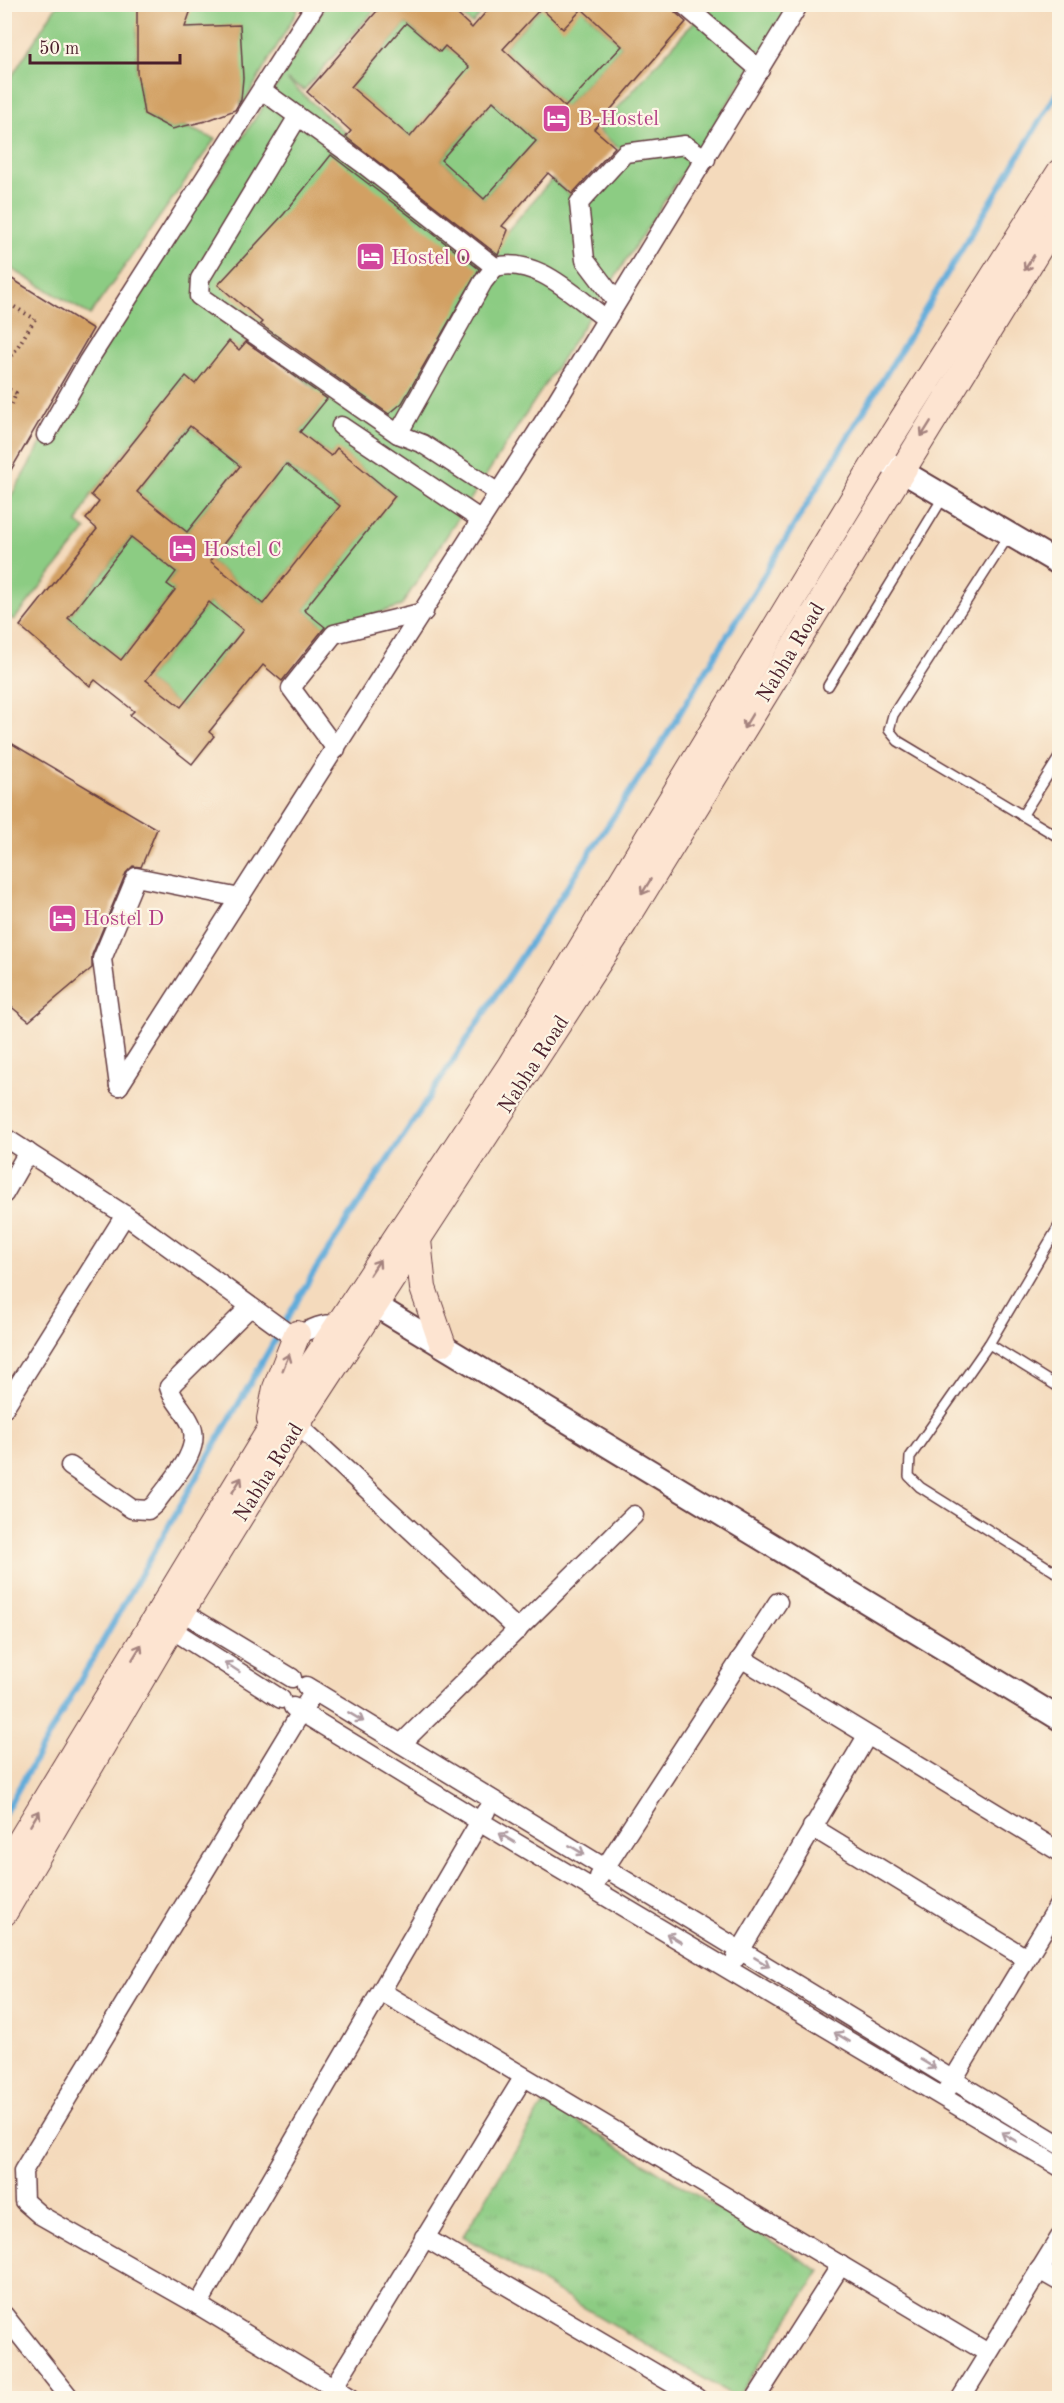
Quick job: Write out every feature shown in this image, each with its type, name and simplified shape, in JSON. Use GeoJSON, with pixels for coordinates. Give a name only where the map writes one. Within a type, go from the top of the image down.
{"type":"FeatureCollection","features":[{"type":"Feature","properties":{"kind":"main road","name":"Nabha Road"},"geometry":{"type":"LineString","coordinates":[[366,1299],[418,1240],[586,961],[878,458],[1059,172]]}},
{"type":"Feature","properties":{"kind":"main road","name":"Nabha Road"},"geometry":{"type":"LineString","coordinates":[[4,1913],[269,1431],[346,1330],[510,1066],[586,961],[902,470],[1059,214]]}},
{"type":"Feature","properties":{"kind":"main road"},"geometry":{"type":"LineString","coordinates":[[418,1240],[423,1288],[442,1343]]}},
{"type":"Feature","properties":{"kind":"main road","name":"Nabha Road"},"geometry":{"type":"LineString","coordinates":[[4,1868],[297,1424],[346,1330]]}},
{"type":"Feature","properties":{"kind":"main road"},"geometry":{"type":"LineString","coordinates":[[269,1431],[287,1331]]}},
{"type":"Feature","properties":{"kind":"street"},"geometry":{"type":"LineString","coordinates":[[46,435],[88,361],[316,4]]}},
{"type":"Feature","properties":{"kind":"street"},"geometry":{"type":"LineString","coordinates":[[683,4],[760,70]]}},
{"type":"Feature","properties":{"kind":"street"},"geometry":{"type":"LineString","coordinates":[[240,898],[136,877],[102,959],[118,1086],[240,898],[424,612],[550,412],[605,318],[706,159],[799,4]]}},
{"type":"Feature","properties":{"kind":"street"},"geometry":{"type":"LineString","coordinates":[[262,91],[363,163],[495,267]]}},
{"type":"Feature","properties":{"kind":"street"},"geometry":{"type":"LineString","coordinates":[[297,118],[200,279],[199,296],[398,434],[423,444],[498,492]]}},
{"type":"Feature","properties":{"kind":"street"},"geometry":{"type":"LineString","coordinates":[[616,301],[585,260],[579,203],[625,153],[685,145],[706,159]]}},
{"type":"Feature","properties":{"kind":"street"},"geometry":{"type":"LineString","coordinates":[[398,434],[483,282],[495,267],[510,263],[526,265],[605,318]]}},
{"type":"Feature","properties":{"kind":"street"},"geometry":{"type":"LineString","coordinates":[[341,426],[481,519]]}},
{"type":"Feature","properties":{"kind":"street"},"geometry":{"type":"LineString","coordinates":[[878,458],[945,495],[1059,564]]}},
{"type":"Feature","properties":{"kind":"street"},"geometry":{"type":"LineString","coordinates":[[336,749],[291,688],[334,634],[424,612]]}},
{"type":"Feature","properties":{"kind":"street"},"geometry":{"type":"LineString","coordinates":[[4,1137],[125,1215],[250,1307],[287,1331],[309,1332],[319,1325],[330,1323],[346,1330]]}},
{"type":"Feature","properties":{"kind":"street"},"geometry":{"type":"LineString","coordinates":[[4,1194],[28,1152]]}},
{"type":"Feature","properties":{"kind":"street"},"geometry":{"type":"LineString","coordinates":[[4,1408],[125,1215]]}},
{"type":"Feature","properties":{"kind":"street"},"geometry":{"type":"LineString","coordinates":[[366,1299],[1059,1719]]}},
{"type":"Feature","properties":{"kind":"street"},"geometry":{"type":"LineString","coordinates":[[70,1466],[132,1509],[148,1510],[155,1504],[189,1455],[194,1442],[192,1426],[169,1387],[250,1307]]}},
{"type":"Feature","properties":{"kind":"street"},"geometry":{"type":"LineString","coordinates":[[297,1424],[519,1630]]}},
{"type":"Feature","properties":{"kind":"street"},"geometry":{"type":"LineString","coordinates":[[401,1744],[634,1515]]}},
{"type":"Feature","properties":{"kind":"street"},"geometry":{"type":"LineString","coordinates":[[592,1888],[778,1602]]}},
{"type":"Feature","properties":{"kind":"street"},"geometry":{"type":"LineString","coordinates":[[169,1615],[304,1685],[741,1949],[1059,2145]]}},
{"type":"Feature","properties":{"kind":"street"},"geometry":{"type":"LineString","coordinates":[[169,1615],[292,1706],[481,1822],[1059,2167]]}},
{"type":"Feature","properties":{"kind":"street"},"geometry":{"type":"LineString","coordinates":[[741,1658],[1059,1852]]}},
{"type":"Feature","properties":{"kind":"street"},"geometry":{"type":"LineString","coordinates":[[304,1685],[23,2171],[24,2201],[40,2215],[198,2305],[351,2398]]}},
{"type":"Feature","properties":{"kind":"street"},"geometry":{"type":"LineString","coordinates":[[729,1970],[867,1736]]}},
{"type":"Feature","properties":{"kind":"street"},"geometry":{"type":"LineString","coordinates":[[198,2305],[481,1822],[492,1799]]}},
{"type":"Feature","properties":{"kind":"street"},"geometry":{"type":"LineString","coordinates":[[812,1827],[1026,1958]]}},
{"type":"Feature","properties":{"kind":"street"},"geometry":{"type":"LineString","coordinates":[[943,2098],[1059,1902]]}},
{"type":"Feature","properties":{"kind":"street"},"geometry":{"type":"LineString","coordinates":[[382,1992],[988,2353]]}},
{"type":"Feature","properties":{"kind":"street"},"geometry":{"type":"LineString","coordinates":[[333,2388],[523,2078]]}},
{"type":"Feature","properties":{"kind":"street"},"geometry":{"type":"LineString","coordinates":[[424,2237],[697,2398]]}},
{"type":"Feature","properties":{"kind":"street"},"geometry":{"type":"LineString","coordinates":[[961,2398],[1059,2237]]}},
{"type":"Feature","properties":{"kind":"street"},"geometry":{"type":"LineString","coordinates":[[756,2398],[841,2265]]}},
{"type":"Feature","properties":{"kind":"street"},"geometry":{"type":"LineString","coordinates":[[1039,2270],[1059,2282]]}},
{"type":"Feature","properties":{"kind":"street"},"geometry":{"type":"LineString","coordinates":[[4,2315],[70,2398]]}},
{"type":"Feature","properties":{"kind":"lane"},"geometry":{"type":"LineString","coordinates":[[828,686],[945,495]]}},
{"type":"Feature","properties":{"kind":"lane"},"geometry":{"type":"LineString","coordinates":[[1010,534],[893,715],[889,730],[898,741],[1059,838]]}},
{"type":"Feature","properties":{"kind":"lane"},"geometry":{"type":"LineString","coordinates":[[1022,816],[1059,756]]}},
{"type":"Feature","properties":{"kind":"lane"},"geometry":{"type":"LineString","coordinates":[[1059,1224],[989,1344],[910,1457],[909,1476],[920,1487],[1059,1575]]}},
{"type":"Feature","properties":{"kind":"lane"},"geometry":{"type":"LineString","coordinates":[[989,1344],[1059,1388]]}},
{"type":"Feature","properties":{"kind":"path"},"geometry":{"type":"LineString","coordinates":[[4,301],[35,319],[4,369]]}},
{"type":"Feature","properties":{"kind":"path"},"geometry":{"type":"LineString","coordinates":[[4,387],[16,393],[12,404]]}},
{"type":"Feature","properties":{"kind":"green space"},"geometry":{"type":"Polygon","coordinates":[[[289,4],[298,10],[241,108],[240,26],[137,28],[137,72],[144,114],[172,129],[184,126],[215,139],[90,315],[5,265],[5,87],[57,5],[289,4]]]}},
{"type":"Feature","properties":{"kind":"green space"},"geometry":{"type":"Polygon","coordinates":[[[326,5],[379,5],[304,90],[287,80],[477,252],[490,251],[552,179],[579,203],[624,153],[598,130],[699,16],[686,5],[792,5],[401,606],[327,629],[304,610],[395,495],[337,449],[331,456],[300,432],[320,407],[308,397],[315,389],[250,337],[239,350],[229,342],[205,391],[186,376],[91,495],[77,523],[86,530],[14,620],[5,614],[5,507],[46,435],[283,76],[326,5]]]}},
{"type":"Feature","properties":{"kind":"green space"},"geometry":{"type":"Polygon","coordinates":[[[450,5],[489,5],[472,24],[450,5]]]}},
{"type":"Feature","properties":{"kind":"green space"},"geometry":{"type":"Polygon","coordinates":[[[541,8],[582,9],[622,46],[565,107],[503,49],[541,8]]]}},
{"type":"Feature","properties":{"kind":"green space"},"geometry":{"type":"Polygon","coordinates":[[[406,23],[439,52],[445,46],[470,67],[410,137],[351,87],[406,23]]]}},
{"type":"Feature","properties":{"kind":"green space"},"geometry":{"type":"Polygon","coordinates":[[[493,101],[536,141],[484,199],[441,160],[493,101]]]}},
{"type":"Feature","properties":{"kind":"green space"},"geometry":{"type":"Polygon","coordinates":[[[190,426],[240,466],[187,532],[137,492],[190,426]]]}},
{"type":"Feature","properties":{"kind":"green space"},"geometry":{"type":"Polygon","coordinates":[[[286,464],[340,506],[263,604],[210,561],[286,464]]]}},
{"type":"Feature","properties":{"kind":"green space"},"geometry":{"type":"Polygon","coordinates":[[[131,537],[176,572],[167,583],[175,590],[121,660],[68,618],[131,537]]]}},
{"type":"Feature","properties":{"kind":"green space"},"geometry":{"type":"Polygon","coordinates":[[[209,602],[243,630],[181,707],[146,680],[209,602]]]}},
{"type":"Feature","properties":{"kind":"green space"},"geometry":{"type":"Polygon","coordinates":[[[545,2102],[820,2271],[737,2398],[463,2236],[545,2102]]]}},
{"type":"Feature","properties":{"kind":"building"},"geometry":{"type":"Polygon","coordinates":[[[137,4],[193,4],[185,27],[240,25],[243,78],[241,100],[235,110],[206,121],[172,129],[144,114],[137,72],[137,4]]]}},
{"type":"Feature","properties":{"kind":"building","name":"B-Hostel"},"geometry":{"type":"Polygon","coordinates":[[[383,4],[446,4],[472,28],[493,4],[672,4],[675,12],[686,22],[594,129],[615,147],[572,194],[548,173],[502,226],[508,230],[498,255],[346,137],[351,131],[307,92],[383,4]],[[541,8],[503,49],[565,107],[622,46],[582,9],[563,29],[541,8]],[[406,23],[351,87],[410,137],[469,67],[445,46],[440,52],[406,23]],[[493,101],[441,160],[484,199],[536,141],[493,101]]]}},
{"type":"Feature","properties":{"kind":"building","name":"Hostel O"},"geometry":{"type":"Polygon","coordinates":[[[331,155],[479,269],[402,403],[389,414],[260,324],[262,322],[218,285],[284,214],[331,155]]]}},
{"type":"Feature","properties":{"kind":"building"},"geometry":{"type":"Polygon","coordinates":[[[4,274],[93,329],[4,482],[4,274]]]}},
{"type":"Feature","properties":{"kind":"building","name":"Hostel C"},"geometry":{"type":"Polygon","coordinates":[[[229,341],[239,350],[246,342],[327,399],[300,432],[331,456],[337,448],[395,496],[304,610],[325,627],[282,681],[263,665],[209,732],[214,736],[192,764],[130,715],[134,711],[95,680],[90,686],[20,626],[97,529],[86,519],[99,502],[91,495],[186,376],[195,384],[229,341]],[[190,426],[137,492],[187,532],[240,466],[190,426]],[[286,464],[210,561],[263,604],[340,506],[286,464]],[[131,537],[68,618],[121,660],[175,590],[167,584],[176,572],[131,537]],[[209,602],[146,680],[181,707],[243,630],[209,602]]]}},
{"type":"Feature","properties":{"kind":"building","name":"Hostel D"},"geometry":{"type":"Polygon","coordinates":[[[4,739],[157,829],[141,867],[133,866],[126,873],[92,955],[92,968],[29,1021],[4,1001],[4,739]]]}},
{"type":"Feature","properties":{"kind":"waterway"},"geometry":{"type":"LineString","coordinates":[[4,1814],[312,1275],[660,746],[1060,88]]}},
{"type":"Feature","properties":{"kind":"place","name":"B-Hostel"},"geometry":{"type":"Point","coordinates":[557,118]}},
{"type":"Feature","properties":{"kind":"place","name":"Hostel O"},"geometry":{"type":"Point","coordinates":[370,257]}},
{"type":"Feature","properties":{"kind":"place","name":"Hostel C"},"geometry":{"type":"Point","coordinates":[182,549]}},
{"type":"Feature","properties":{"kind":"place","name":"Hostel D"},"geometry":{"type":"Point","coordinates":[62,918]}}]}
